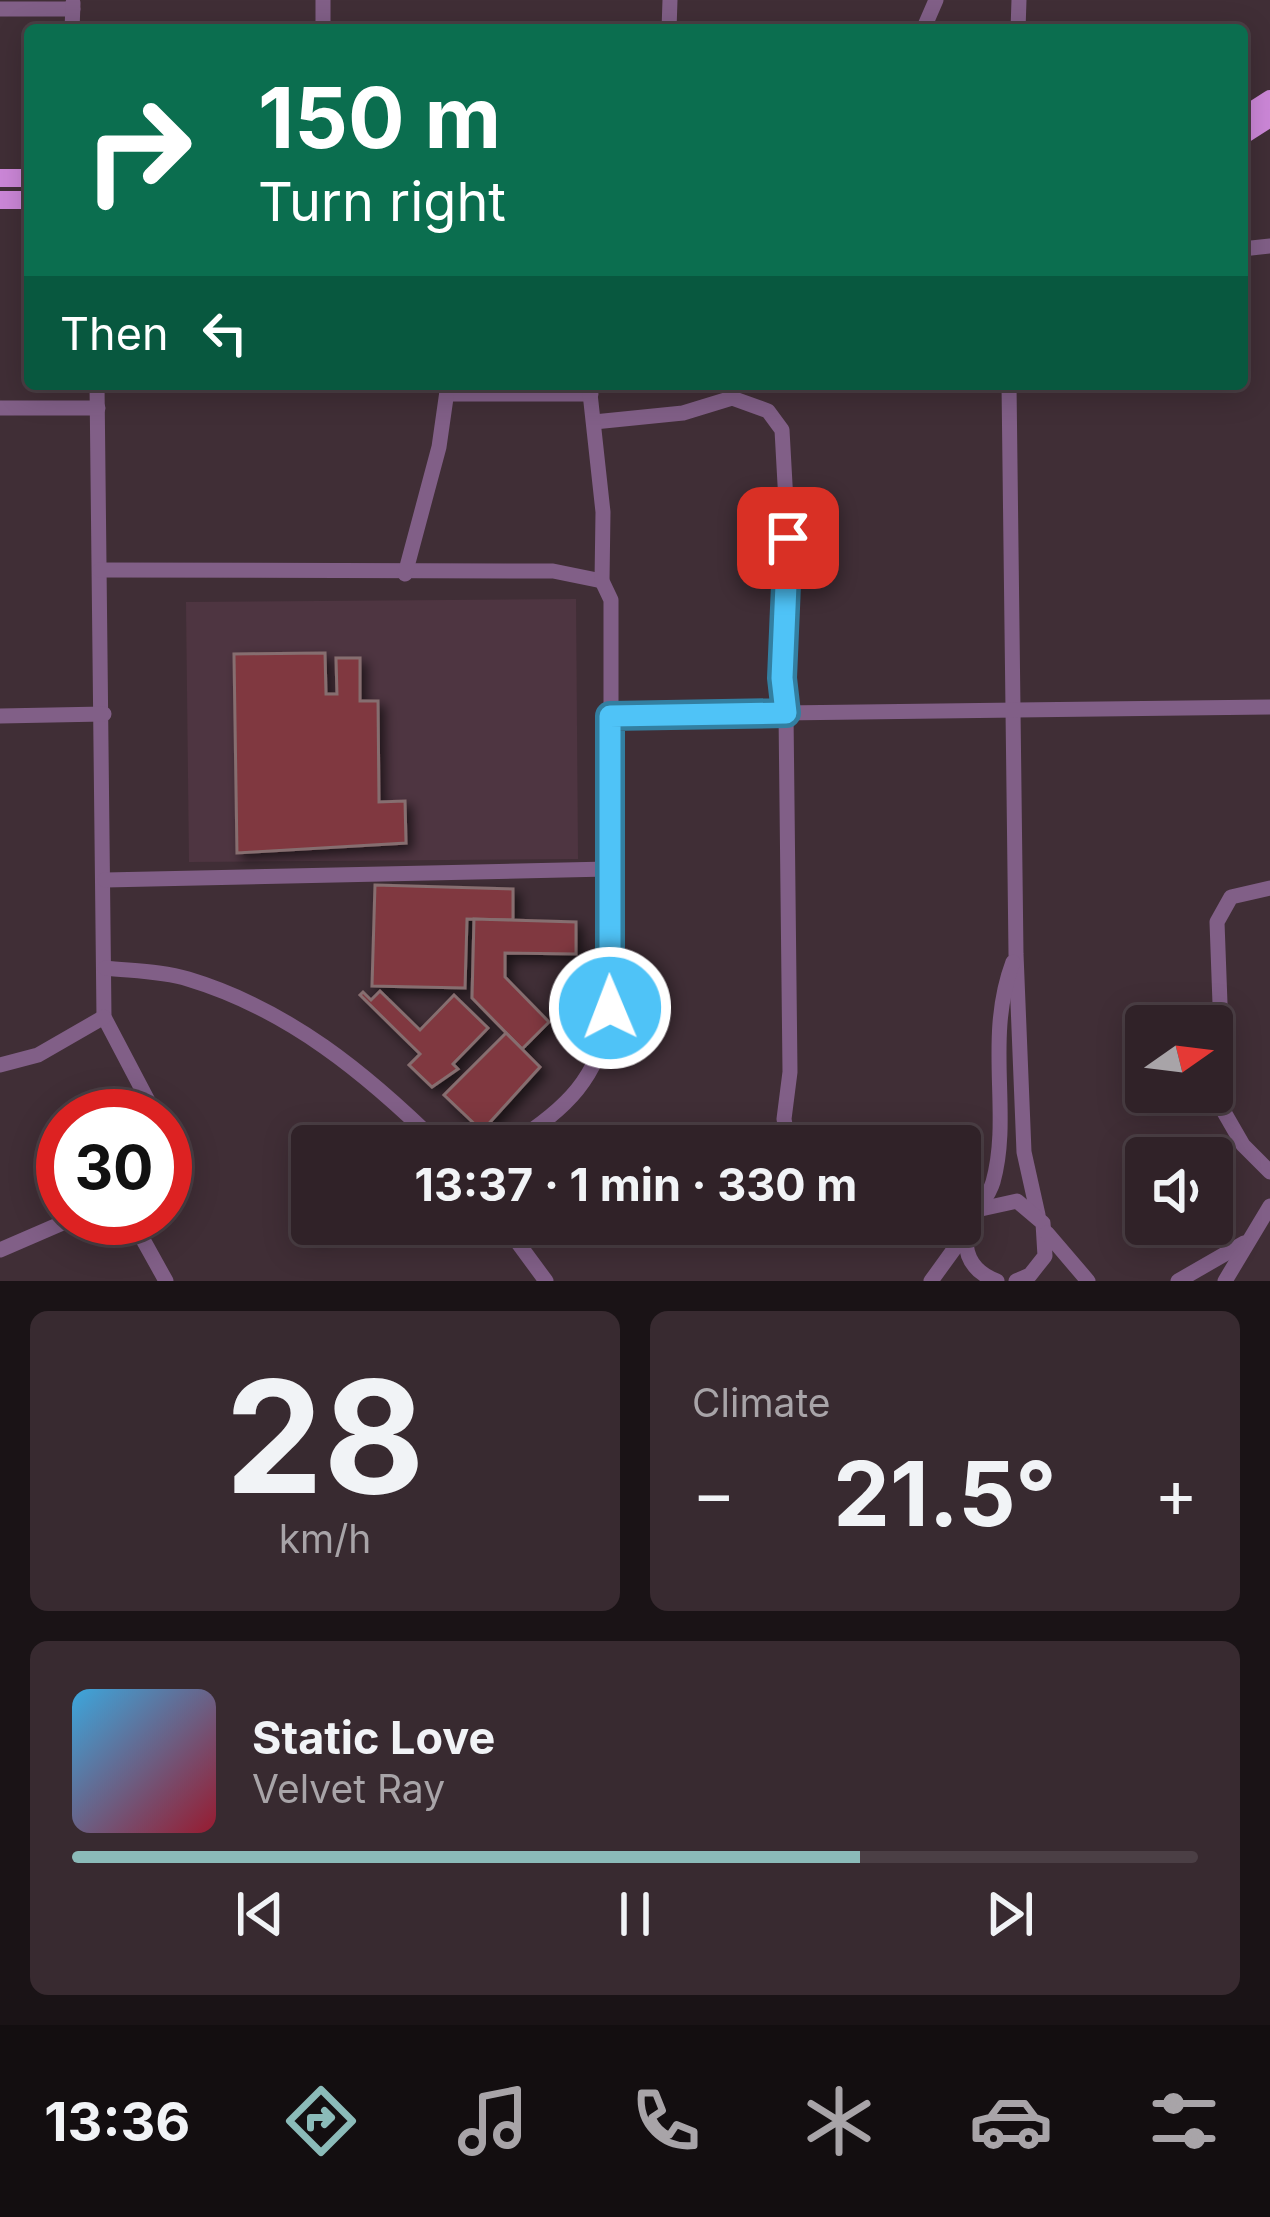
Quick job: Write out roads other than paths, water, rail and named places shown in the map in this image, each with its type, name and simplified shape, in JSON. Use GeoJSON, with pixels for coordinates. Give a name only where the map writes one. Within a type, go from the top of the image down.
{"type":"FeatureCollection","features":[{"type":"Feature","properties":{"kind":"street"},"geometry":{"type":"LineString","coordinates":[[0,9],[73,4]]}},
{"type":"Feature","properties":{"kind":"street"},"geometry":{"type":"LineString","coordinates":[[98,390],[104,1017],[142,1089]]}},
{"type":"Feature","properties":{"kind":"street"},"geometry":{"type":"LineString","coordinates":[[405,574],[448,390]]}},
{"type":"Feature","properties":{"kind":"street"},"geometry":{"type":"LineString","coordinates":[[544,1124],[581,1089],[606,1037],[611,600],[602,580],[603,512],[590,390]]}},
{"type":"Feature","properties":{"kind":"street"},"geometry":{"type":"LineString","coordinates":[[1009,390],[1010,710],[1024,1152],[1046,1232],[1088,1281]]}},
{"type":"Feature","properties":{"kind":"street"},"geometry":{"type":"LineString","coordinates":[[594,422],[683,413],[733,398],[768,411],[782,430],[790,574],[782,658],[790,1072],[784,1125]]}},
{"type":"Feature","properties":{"kind":"street"},"geometry":{"type":"LineString","coordinates":[[0,408],[98,408]]}},
{"type":"Feature","properties":{"kind":"street"},"geometry":{"type":"LineString","coordinates":[[100,570],[553,571],[602,580]]}},
{"type":"Feature","properties":{"kind":"street"},"geometry":{"type":"LineString","coordinates":[[610,716],[1270,706]]}},
{"type":"Feature","properties":{"kind":"street"},"geometry":{"type":"LineString","coordinates":[[0,716],[104,714]]}},
{"type":"Feature","properties":{"kind":"street"},"geometry":{"type":"LineString","coordinates":[[105,880],[608,869]]}},
{"type":"Feature","properties":{"kind":"street"},"geometry":{"type":"LineString","coordinates":[[1270,888],[1231,897],[1217,922],[1224,1112],[1243,1144],[1270,1172]]}},
{"type":"Feature","properties":{"kind":"street"},"geometry":{"type":"LineString","coordinates":[[981,1209],[993,1182],[996,1045],[1004,987],[1016,954]]}},
{"type":"Feature","properties":{"kind":"street"},"geometry":{"type":"LineString","coordinates":[[105,968],[187,978],[298,1027],[371,1080],[418,1125]]}},
{"type":"Feature","properties":{"kind":"street"},"geometry":{"type":"LineString","coordinates":[[0,1065],[38,1055],[104,1017]]}},
{"type":"Feature","properties":{"kind":"street"},"geometry":{"type":"LineString","coordinates":[[981,1209],[1004,1200],[1038,1215]]}},
{"type":"Feature","properties":{"kind":"street"},"geometry":{"type":"LineString","coordinates":[[1225,1281],[1270,1206]]}},
{"type":"Feature","properties":{"kind":"street"},"geometry":{"type":"LineString","coordinates":[[1019,1281],[1045,1256],[1046,1232]]}},
{"type":"Feature","properties":{"kind":"street"},"geometry":{"type":"LineString","coordinates":[[0,1250],[36,1234]]}},
{"type":"Feature","properties":{"kind":"street"},"geometry":{"type":"LineString","coordinates":[[1178,1281],[1244,1243]]}},
{"type":"Feature","properties":{"kind":"street"},"geometry":{"type":"LineString","coordinates":[[146,1245],[166,1281]]}},
{"type":"Feature","properties":{"kind":"street"},"geometry":{"type":"LineString","coordinates":[[519,1245],[546,1281]]}},
{"type":"Feature","properties":{"kind":"street"},"geometry":{"type":"LineString","coordinates":[[931,1281],[954,1245]]}},
{"type":"Feature","properties":{"kind":"street"},"geometry":{"type":"LineString","coordinates":[[967,1245],[969,1257],[997,1281]]}}]}
